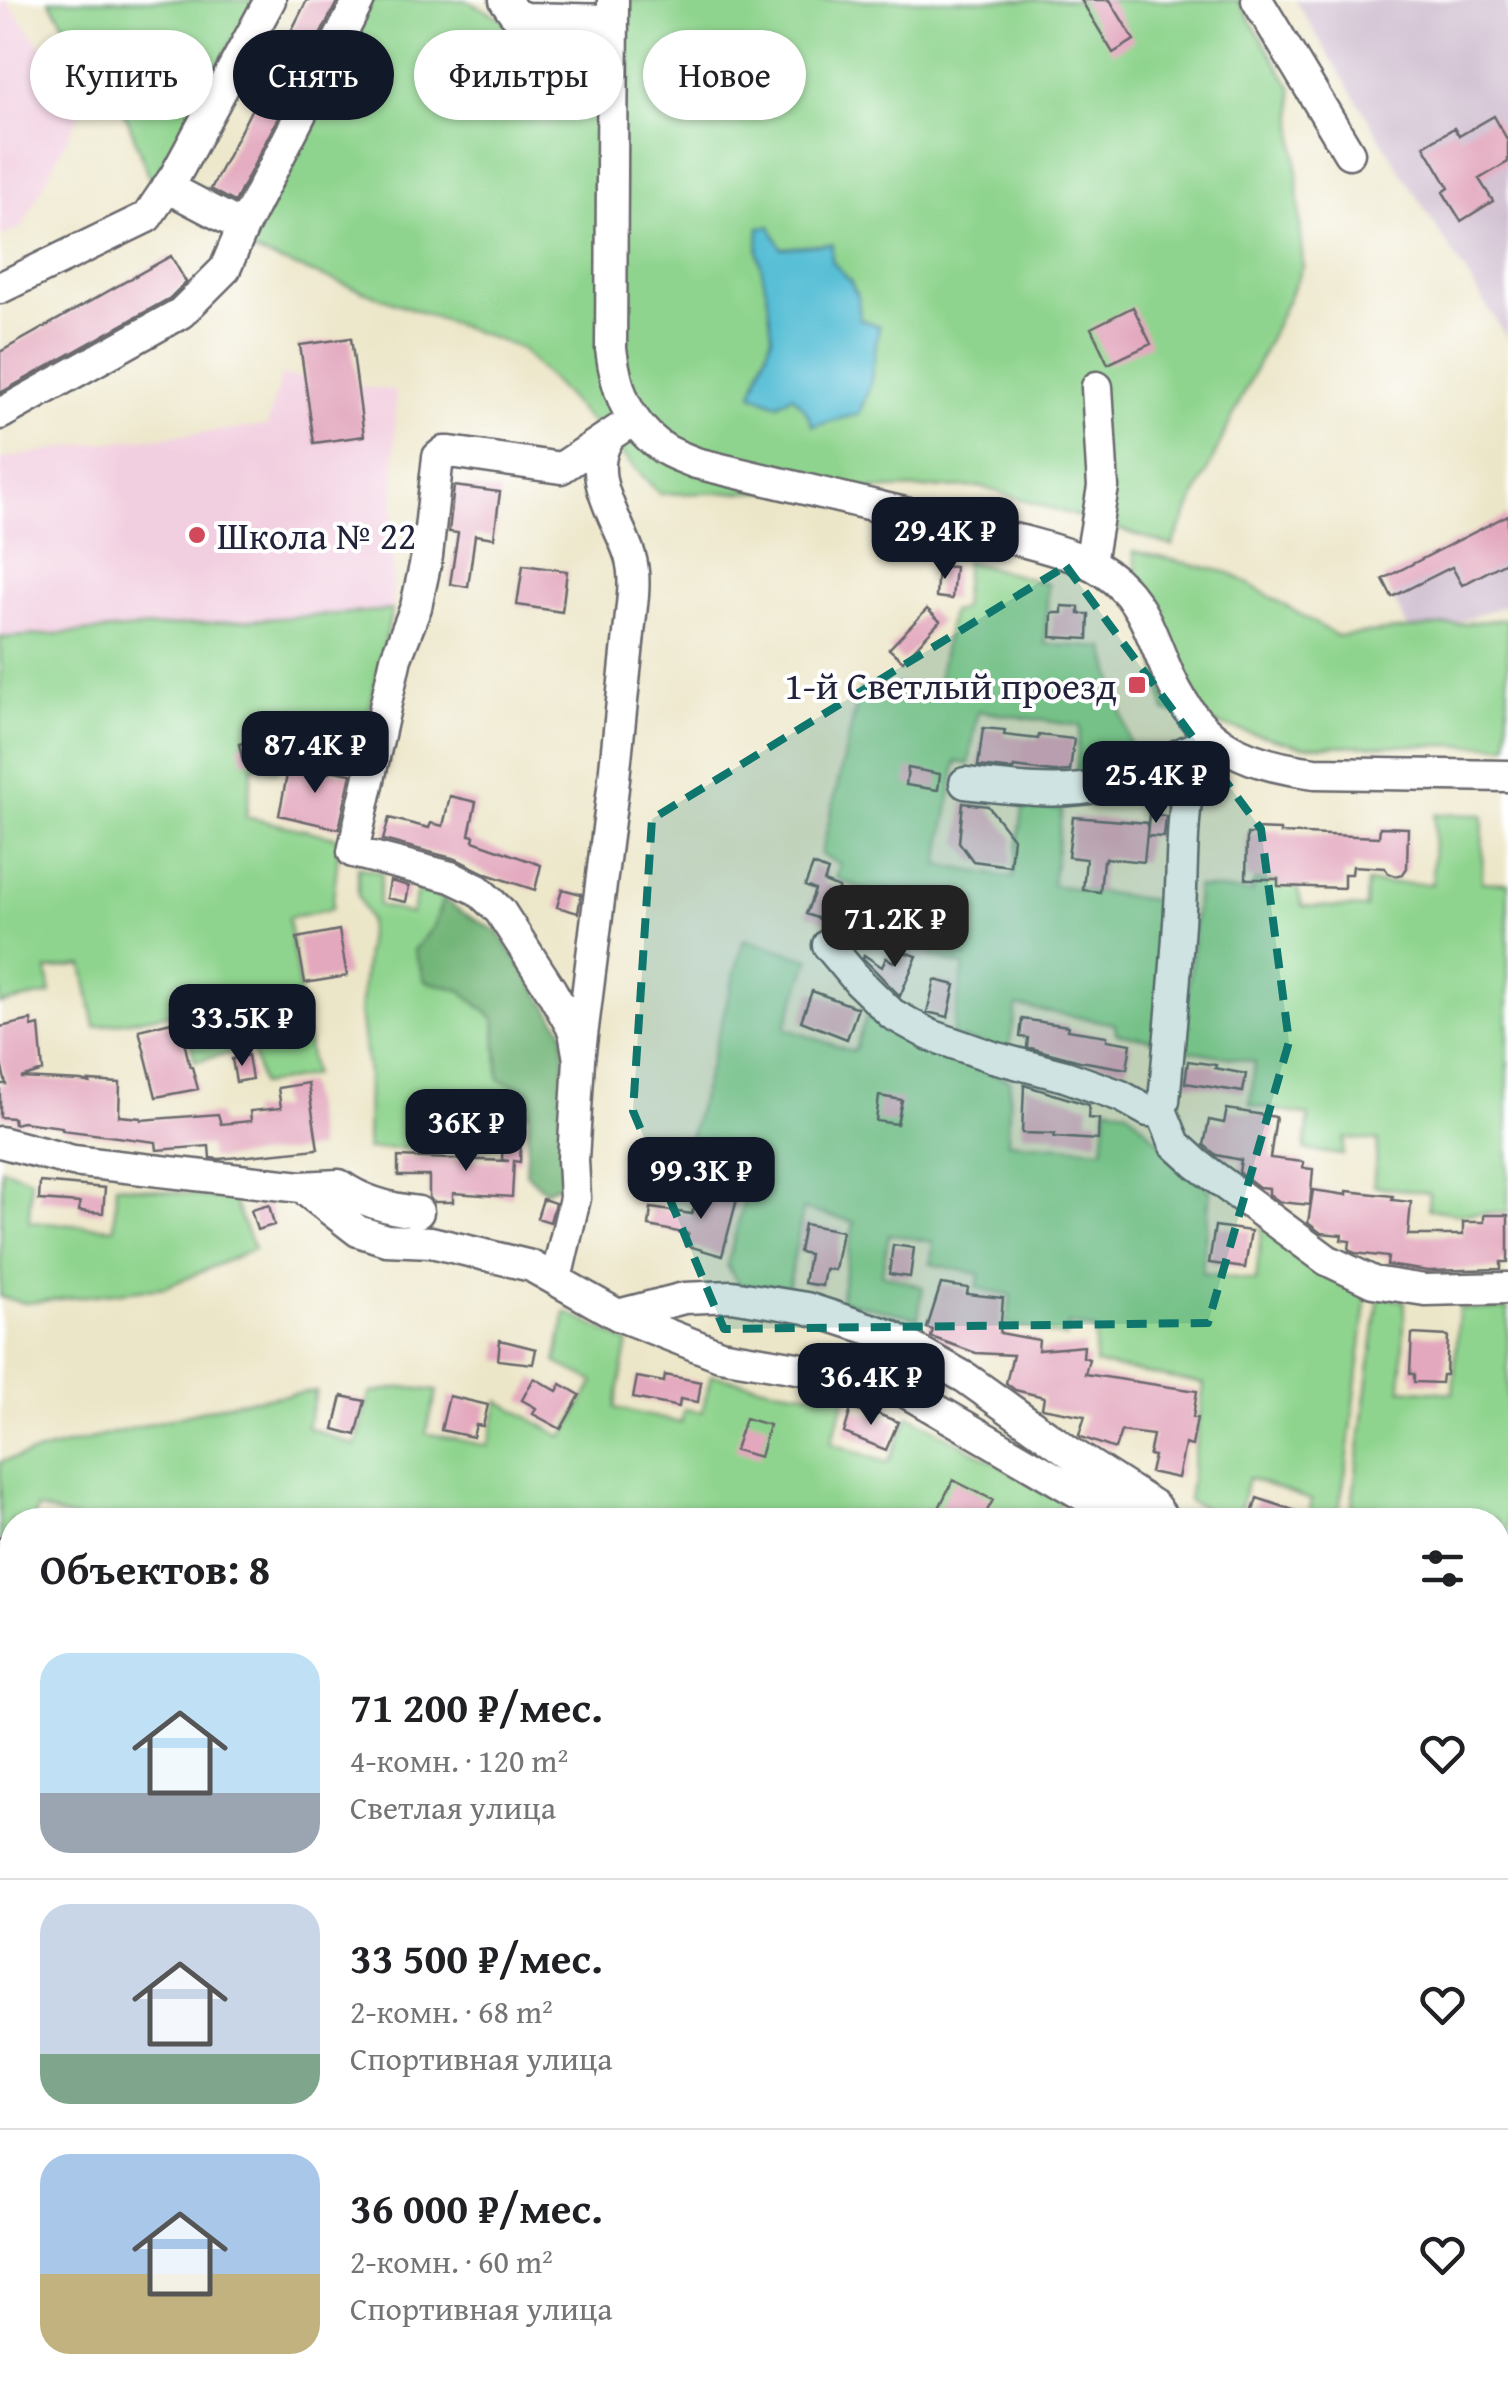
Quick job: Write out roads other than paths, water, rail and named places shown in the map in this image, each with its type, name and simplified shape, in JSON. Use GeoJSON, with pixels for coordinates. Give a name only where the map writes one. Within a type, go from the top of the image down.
{"type":"FeatureCollection","features":[{"type":"Feature","properties":{"kind":"street"},"geometry":{"type":"LineString","coordinates":[[0,288],[146,217],[167,187],[270,0]]}},
{"type":"Feature","properties":{"kind":"street"},"geometry":{"type":"LineString","coordinates":[[0,414],[181,313],[224,268],[359,0]]}},
{"type":"Feature","properties":{"kind":"street"},"geometry":{"type":"LineString","coordinates":[[505,0],[514,13],[535,20],[613,10],[611,348],[621,428],[600,455],[606,498],[632,559],[634,575],[614,788],[579,1060],[573,1160],[575,1198],[556,1279]]}},
{"type":"Feature","properties":{"kind":"street"},"geometry":{"type":"LineString","coordinates":[[1257,0],[1349,153]]}},
{"type":"Feature","properties":{"kind":"street"},"geometry":{"type":"LineString","coordinates":[[167,187],[243,226]]}},
{"type":"Feature","properties":{"kind":"street"},"geometry":{"type":"LineString","coordinates":[[1090,563],[1103,488],[1097,387]]}},
{"type":"Feature","properties":{"kind":"street"},"geometry":{"type":"LineString","coordinates":[[621,428],[696,463],[1066,553],[1090,563],[1126,590],[1140,610],[1178,696],[1203,740],[1188,781],[1161,1110],[1175,1144],[1327,1260],[1373,1282],[1425,1290],[1508,1288]]}},
{"type":"Feature","properties":{"kind":"street"},"geometry":{"type":"LineString","coordinates":[[579,1060],[574,1031],[500,910],[478,890],[451,877],[353,852],[396,658],[416,607],[427,556],[438,457],[450,452],[560,468],[621,428]]}},
{"type":"Feature","properties":{"kind":"street"},"geometry":{"type":"LineString","coordinates":[[964,783],[1023,790],[1108,785],[1203,740],[1256,762],[1286,769],[1508,776]]}},
{"type":"Feature","properties":{"kind":"street"},"geometry":{"type":"LineString","coordinates":[[828,945],[892,1014],[930,1035],[1066,1076],[1121,1096],[1148,1111],[1161,1110]]}},
{"type":"Feature","properties":{"kind":"street"},"geometry":{"type":"LineString","coordinates":[[0,1142],[73,1161],[301,1187],[338,1185],[392,1210],[418,1212]]}},
{"type":"Feature","properties":{"kind":"street"},"geometry":{"type":"LineString","coordinates":[[301,1187],[358,1231],[386,1240],[431,1242],[531,1266],[618,1315],[720,1355],[892,1384],[1105,1508]]}},
{"type":"Feature","properties":{"kind":"street"},"geometry":{"type":"LineString","coordinates":[[618,1315],[684,1298],[732,1296],[806,1308],[888,1335],[966,1378],[1071,1454],[1155,1508]]}},
{"type":"Feature","properties":{"kind":"water"},"geometry":{"type":"Polygon","coordinates":[[[770,226],[781,248],[832,244],[832,261],[858,297],[860,319],[879,326],[870,385],[859,414],[813,426],[792,395],[778,404],[752,394],[772,336],[758,252],[759,227],[770,226]]]}},
{"type":"Feature","properties":{"kind":"place","name":"Школа № 22"},"geometry":{"type":"Point","coordinates":[197,535]}},
{"type":"Feature","properties":{"kind":"place","name":"1-й Светлый проезд"},"geometry":{"type":"Point","coordinates":[1137,685]}}]}
